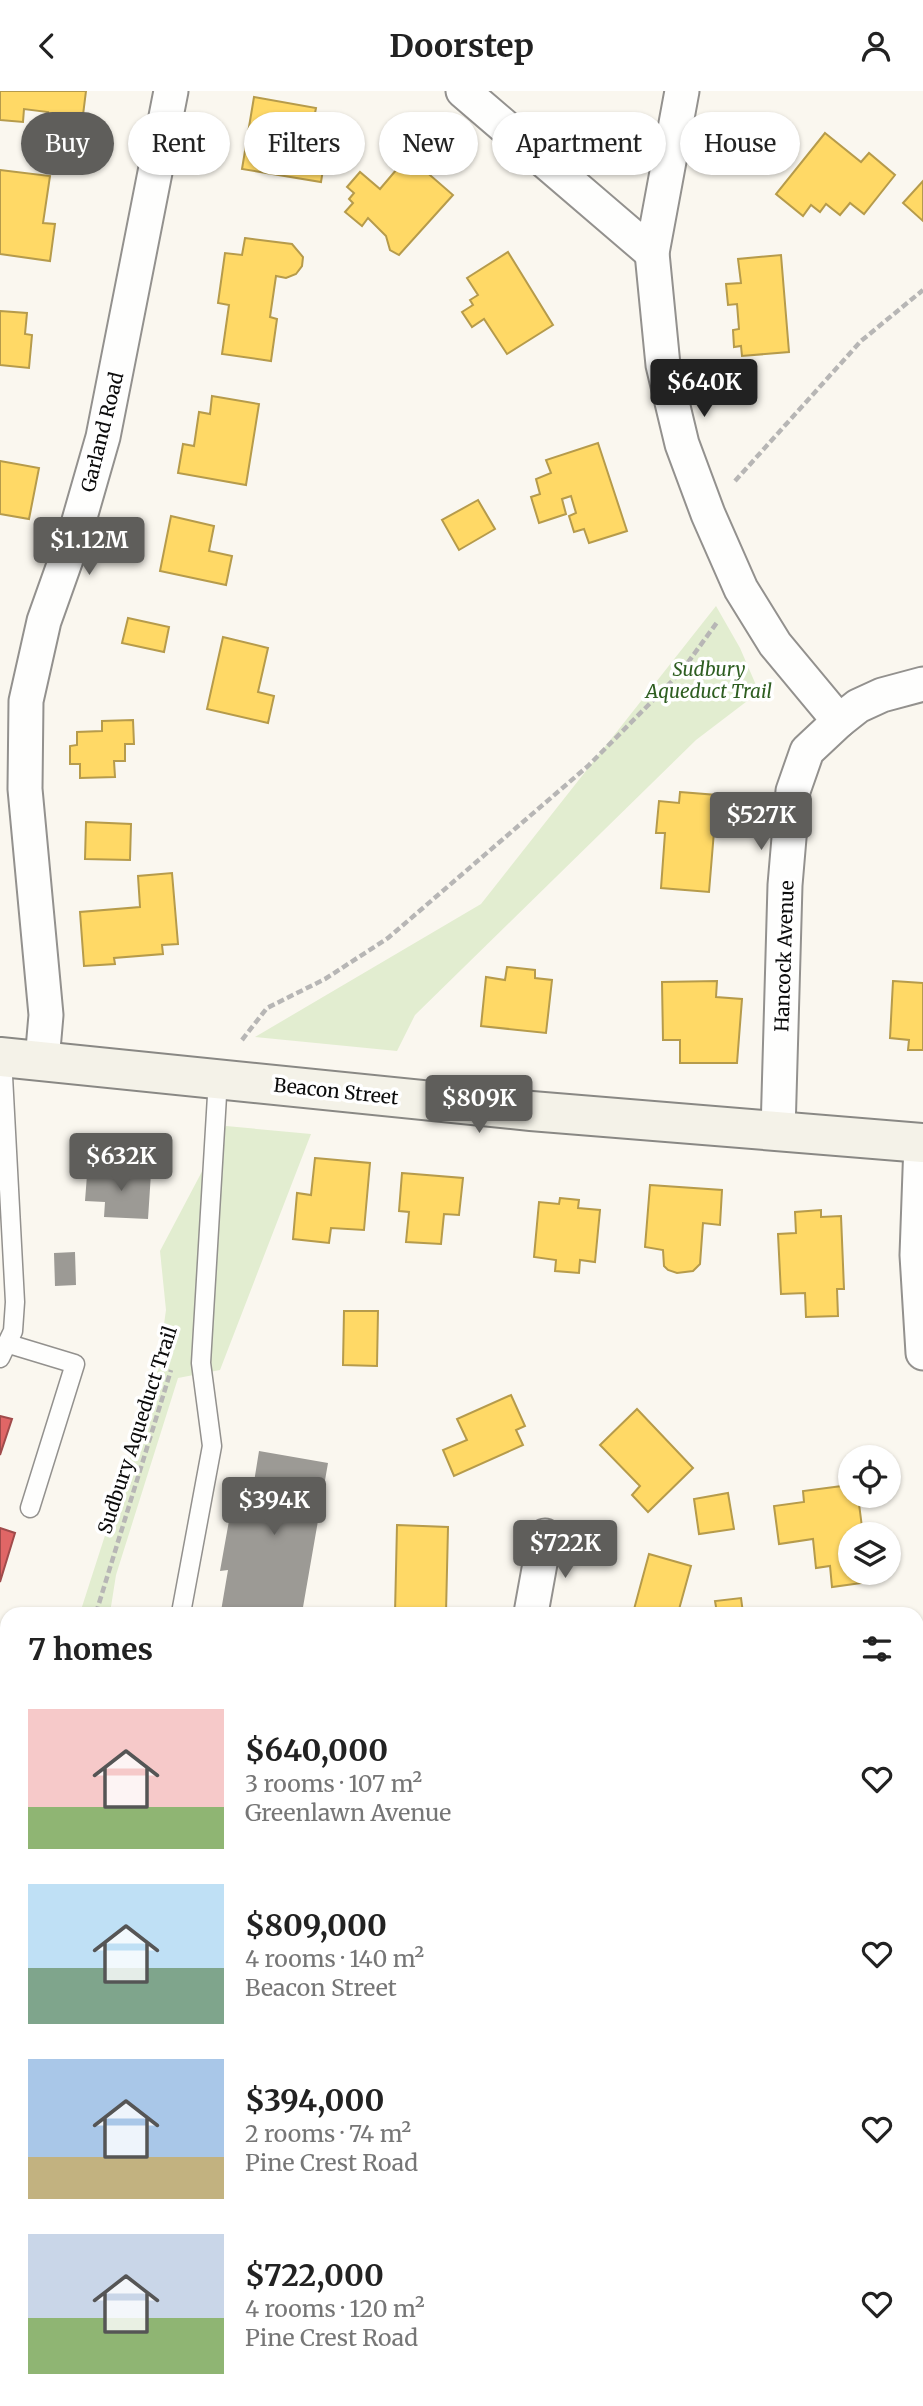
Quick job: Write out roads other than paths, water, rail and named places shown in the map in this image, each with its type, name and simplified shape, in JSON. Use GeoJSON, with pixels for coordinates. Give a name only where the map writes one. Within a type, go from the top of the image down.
{"type":"FeatureCollection","features":[{"type":"Feature","properties":{"kind":"main road","name":"Beacon Street"},"geometry":{"type":"LineString","coordinates":[[1,1057],[778,1132],[922,1143]]}},
{"type":"Feature","properties":{"kind":"street","name":"Garland Road"},"geometry":{"type":"LineString","coordinates":[[42,1061],[46,1015],[25,789],[26,701],[44,621],[76,531],[103,437],[171,91]]}},
{"type":"Feature","properties":{"kind":"street"},"geometry":{"type":"LineString","coordinates":[[463,91],[652,253]]}},
{"type":"Feature","properties":{"kind":"street"},"geometry":{"type":"LineString","coordinates":[[682,91],[652,253],[663,365],[682,444],[708,514],[741,589],[775,644],[839,721]]}},
{"type":"Feature","properties":{"kind":"street","name":"Hancock Avenue"},"geometry":{"type":"LineString","coordinates":[[778,1132],[785,885],[793,791],[807,751],[839,721],[858,706],[882,695],[923,684]]}},
{"type":"Feature","properties":{"kind":"street"},"geometry":{"type":"LineString","coordinates":[[922,1143],[917,1255],[923,1353]]}},
{"type":"Feature","properties":{"kind":"street"},"geometry":{"type":"LineString","coordinates":[[532,1607],[545,1536]]}},
{"type":"Feature","properties":{"kind":"lane"},"geometry":{"type":"LineString","coordinates":[[1,1057],[15,1302],[5,1351],[75,1364],[30,1509]]}},
{"type":"Feature","properties":{"kind":"lane"},"geometry":{"type":"LineString","coordinates":[[182,1607],[212,1446],[201,1363],[218,1079]]}},
{"type":"Feature","properties":{"kind":"park label","name":"Sudbury Aqueduct Trail"},"geometry":{"type":"Point","coordinates":[709,680]}}]}
